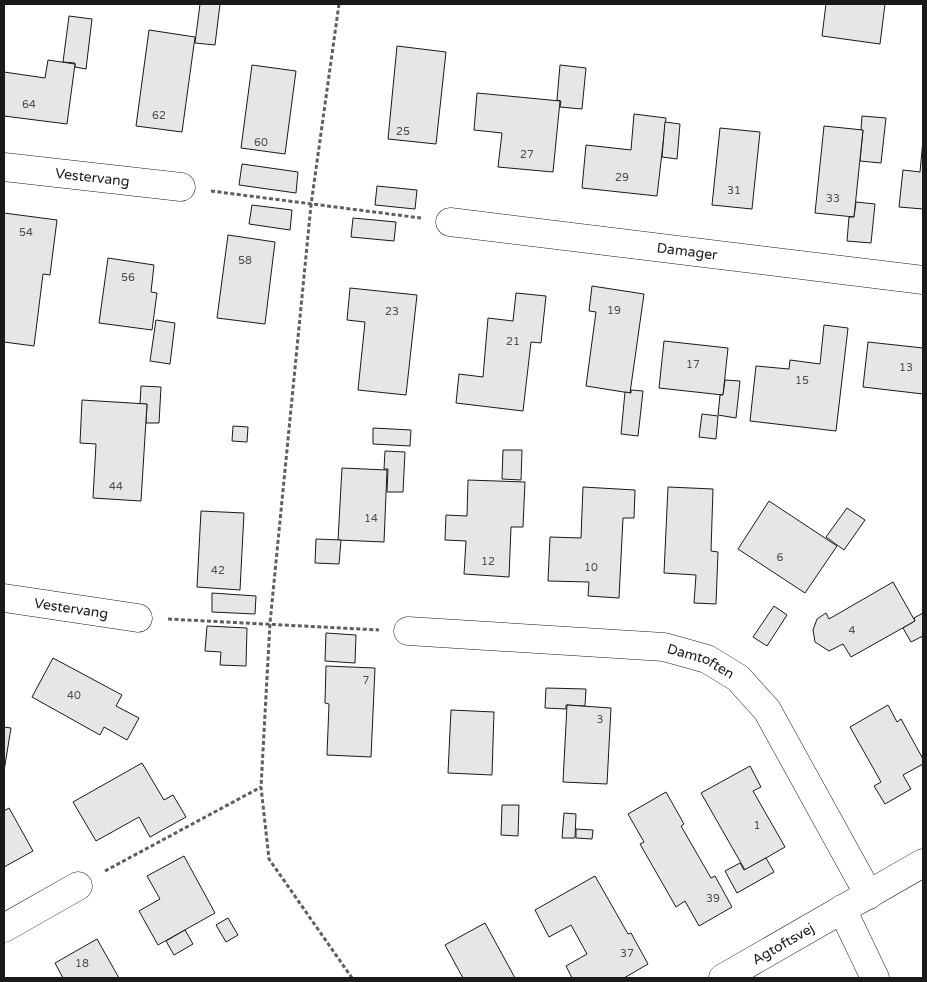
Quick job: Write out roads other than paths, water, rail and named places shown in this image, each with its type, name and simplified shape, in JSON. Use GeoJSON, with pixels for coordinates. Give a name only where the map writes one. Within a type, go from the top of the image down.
{"type":"FeatureCollection","features":[{"type":"Feature","properties":{"kind":"street","name":"Vestervang"},"geometry":{"type":"LineString","coordinates":[[4,167],[181,187]]}},
{"type":"Feature","properties":{"kind":"street","name":"Damager"},"geometry":{"type":"LineString","coordinates":[[450,222],[923,280]]}},
{"type":"Feature","properties":{"kind":"street","name":"Vestervang"},"geometry":{"type":"LineString","coordinates":[[4,598],[138,618]]}},
{"type":"Feature","properties":{"kind":"street","name":"Damtoften"},"geometry":{"type":"LineString","coordinates":[[408,631],[664,647],[707,660],[738,678],[767,710],[869,895]]}},
{"type":"Feature","properties":{"kind":"street","name":"Agtoftsvej"},"geometry":{"type":"LineString","coordinates":[[723,978],[923,863]]}},
{"type":"Feature","properties":{"kind":"street"},"geometry":{"type":"LineString","coordinates":[[4,928],[78,886]]}},
{"type":"Feature","properties":{"kind":"street"},"geometry":{"type":"LineString","coordinates":[[842,909],[875,978]]}}]}
